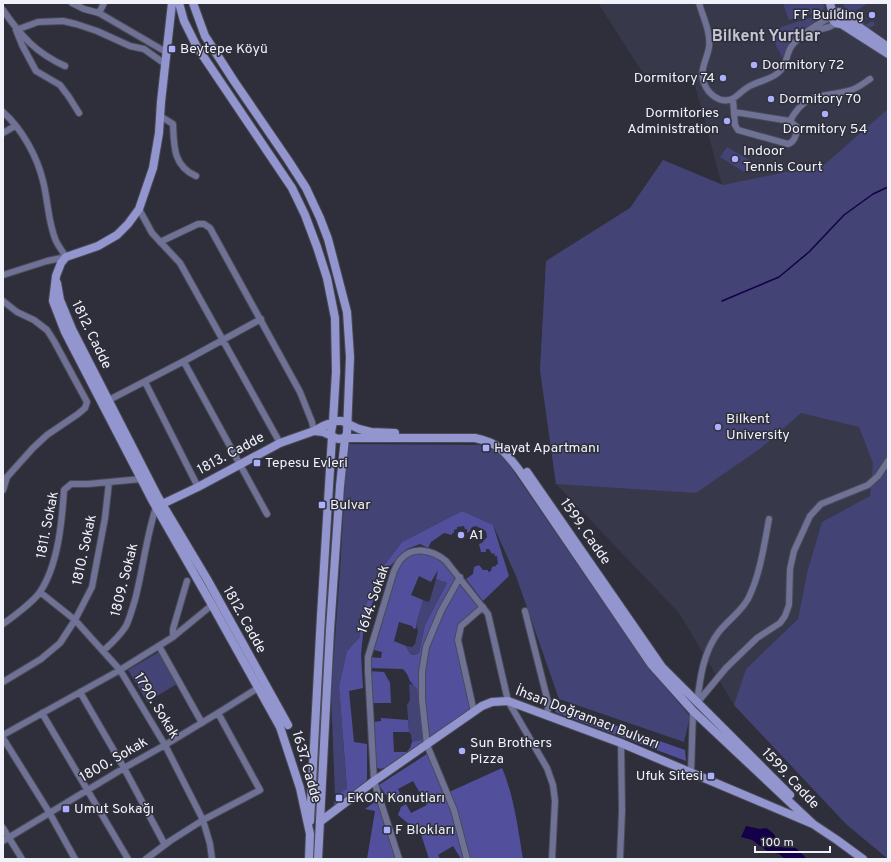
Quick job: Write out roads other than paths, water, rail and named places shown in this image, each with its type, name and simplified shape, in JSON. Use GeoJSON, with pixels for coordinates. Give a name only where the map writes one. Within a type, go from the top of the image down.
{"type":"FeatureCollection","features":[{"type":"Feature","properties":{"kind":"street"},"geometry":{"type":"LineString","coordinates":[[72,3],[84,9],[99,13],[166,52]]}},
{"type":"Feature","properties":{"kind":"street"},"geometry":{"type":"LineString","coordinates":[[99,13],[104,3]]}},
{"type":"Feature","properties":{"kind":"street"},"geometry":{"type":"LineString","coordinates":[[3,275],[98,246],[117,235],[128,224],[139,209],[153,168],[159,133],[172,3]]}},
{"type":"Feature","properties":{"kind":"street"},"geometry":{"type":"LineString","coordinates":[[179,3],[184,21],[197,47],[292,188],[305,215],[317,247],[327,278],[334,318],[336,372],[320,616],[310,834]]}},
{"type":"Feature","properties":{"kind":"street"},"geometry":{"type":"LineString","coordinates":[[160,242],[198,224],[204,224],[212,230],[303,397],[314,431],[323,432],[338,439],[345,438],[347,433],[350,357],[347,312],[328,239],[306,188],[205,36],[193,3]]}},
{"type":"Feature","properties":{"kind":"street"},"geometry":{"type":"LineString","coordinates":[[699,3],[709,39],[709,48],[702,68],[703,82],[707,90],[719,99],[733,99],[746,87],[779,72],[786,62],[792,46],[808,32],[838,18]]}},
{"type":"Feature","properties":{"kind":"street"},"geometry":{"type":"LineString","coordinates":[[830,3],[838,18],[888,54]]}},
{"type":"Feature","properties":{"kind":"street"},"geometry":{"type":"LineString","coordinates":[[838,3],[838,18]]}},
{"type":"Feature","properties":{"kind":"street"},"geometry":{"type":"LineString","coordinates":[[3,10],[16,30],[36,71],[60,85],[79,113]]}},
{"type":"Feature","properties":{"kind":"street"},"geometry":{"type":"LineString","coordinates":[[838,18],[888,47]]}},
{"type":"Feature","properties":{"kind":"street"},"geometry":{"type":"LineString","coordinates":[[16,30],[38,22],[63,21],[76,24],[130,46],[144,49],[165,64]]}},
{"type":"Feature","properties":{"kind":"street"},"geometry":{"type":"LineString","coordinates":[[16,30],[33,47],[65,66]]}},
{"type":"Feature","properties":{"kind":"street"},"geometry":{"type":"LineString","coordinates":[[790,121],[795,112],[807,101],[852,90],[862,86],[870,79]]}},
{"type":"Feature","properties":{"kind":"street"},"geometry":{"type":"LineString","coordinates":[[733,99],[734,112],[735,125],[738,130],[788,144],[794,140],[798,128],[790,121],[734,112]]}},
{"type":"Feature","properties":{"kind":"street"},"geometry":{"type":"LineString","coordinates":[[3,112],[33,150],[42,179],[56,242],[66,257]]}},
{"type":"Feature","properties":{"kind":"street"},"geometry":{"type":"LineString","coordinates":[[160,116],[173,124],[174,147],[178,160],[188,172],[196,176]]}},
{"type":"Feature","properties":{"kind":"street"},"geometry":{"type":"LineString","coordinates":[[3,133],[15,126]]}},
{"type":"Feature","properties":{"kind":"street"},"geometry":{"type":"LineString","coordinates":[[781,149],[783,142]]}},
{"type":"Feature","properties":{"kind":"street"},"geometry":{"type":"LineString","coordinates":[[139,209],[152,233],[180,263],[280,443]]}},
{"type":"Feature","properties":{"kind":"street"},"geometry":{"type":"LineString","coordinates":[[56,276],[61,263],[66,257]]}},
{"type":"Feature","properties":{"kind":"street","name":"1812. Cadde"},"geometry":{"type":"LineString","coordinates":[[56,276],[60,300],[65,314],[109,400],[159,506],[212,605],[288,725]]}},
{"type":"Feature","properties":{"kind":"street","name":"1812. Cadde"},"geometry":{"type":"LineString","coordinates":[[56,276],[53,301],[58,316],[141,479],[159,506],[262,686]]}},
{"type":"Feature","properties":{"kind":"street"},"geometry":{"type":"LineString","coordinates":[[3,301],[17,312],[34,320],[47,330],[87,402],[85,408],[78,414],[47,435],[33,448],[7,477],[3,490]]}},
{"type":"Feature","properties":{"kind":"street"},"geometry":{"type":"LineString","coordinates":[[109,400],[184,362],[261,319]]}},
{"type":"Feature","properties":{"kind":"street"},"geometry":{"type":"LineString","coordinates":[[184,362],[267,514]]}},
{"type":"Feature","properties":{"kind":"street"},"geometry":{"type":"LineString","coordinates":[[145,382],[198,487]]}},
{"type":"Feature","properties":{"kind":"street"},"geometry":{"type":"LineString","coordinates":[[333,422],[339,421],[347,423]]}},
{"type":"Feature","properties":{"kind":"street","name":"1813. Cadde"},"geometry":{"type":"LineString","coordinates":[[159,506],[280,443],[314,431],[333,422]]}},
{"type":"Feature","properties":{"kind":"street","name":"1599. Cadde"},"geometry":{"type":"LineString","coordinates":[[347,423],[359,429],[371,432],[475,436],[490,438],[504,447],[520,463],[662,667],[792,798],[813,824]]}},
{"type":"Feature","properties":{"kind":"street","name":"1599. Cadde"},"geometry":{"type":"LineString","coordinates":[[345,438],[475,438],[488,441],[504,451],[520,470],[651,664],[693,711],[813,824]]}},
{"type":"Feature","properties":{"kind":"street","name":"1637. Cadde"},"geometry":{"type":"LineString","coordinates":[[318,859],[330,630],[340,486],[345,438]]}},
{"type":"Feature","properties":{"kind":"street"},"geometry":{"type":"LineString","coordinates":[[691,773],[693,711],[697,703],[726,668],[757,638],[780,623],[785,616],[789,605],[790,569],[794,551],[810,516],[821,504],[868,485],[878,476],[888,461]]}},
{"type":"Feature","properties":{"kind":"street","name":"1811. Sokak"},"geometry":{"type":"LineString","coordinates":[[40,592],[54,562],[64,490],[71,484],[88,484],[141,479]]}},
{"type":"Feature","properties":{"kind":"street","name":"1810. Sokak"},"geometry":{"type":"LineString","coordinates":[[3,682],[41,659],[60,643],[75,620],[92,587],[105,518],[109,482]]}},
{"type":"Feature","properties":{"kind":"street","name":"1809. Sokak"},"geometry":{"type":"LineString","coordinates":[[104,651],[116,640],[126,625],[132,612],[139,585],[149,528],[159,506]]}},
{"type":"Feature","properties":{"kind":"street"},"geometry":{"type":"LineString","coordinates":[[697,703],[700,677],[707,652],[718,633],[737,614],[747,600],[756,582],[769,519]]}},
{"type":"Feature","properties":{"kind":"street","name":"1614. Sokak"},"geometry":{"type":"LineString","coordinates":[[399,859],[374,781],[368,657],[394,571],[401,559],[412,552],[424,550],[437,554],[446,561],[488,614],[508,701],[547,768],[553,785],[555,801],[552,859]]}},
{"type":"Feature","properties":{"kind":"street"},"geometry":{"type":"LineString","coordinates":[[460,577],[441,611],[426,647],[422,672],[422,699],[427,745],[454,810],[467,859]]}},
{"type":"Feature","properties":{"kind":"street"},"geometry":{"type":"LineString","coordinates":[[173,638],[173,628],[187,581]]}},
{"type":"Feature","properties":{"kind":"street"},"geometry":{"type":"LineString","coordinates":[[3,624],[40,592]]}},
{"type":"Feature","properties":{"kind":"street","name":"1790. Sokak"},"geometry":{"type":"LineString","coordinates":[[40,592],[75,620],[120,670],[165,745],[203,820],[210,844],[212,859]]}},
{"type":"Feature","properties":{"kind":"street"},"geometry":{"type":"LineString","coordinates":[[3,735],[120,670],[173,638],[212,605]]}},
{"type":"Feature","properties":{"kind":"street"},"geometry":{"type":"LineString","coordinates":[[474,712],[458,640],[461,626],[483,607]]}},
{"type":"Feature","properties":{"kind":"street"},"geometry":{"type":"LineString","coordinates":[[525,611],[549,706],[546,715]]}},
{"type":"Feature","properties":{"kind":"street"},"geometry":{"type":"LineString","coordinates":[[159,646],[202,723]]}},
{"type":"Feature","properties":{"kind":"street","name":"1637. Cadde"},"geometry":{"type":"LineString","coordinates":[[262,686],[283,734],[300,788],[310,834],[309,859]]}},
{"type":"Feature","properties":{"kind":"street","name":"1800. Sokak"},"geometry":{"type":"LineString","coordinates":[[6,840],[49,812],[218,714],[262,686]]}},
{"type":"Feature","properties":{"kind":"street"},"geometry":{"type":"LineString","coordinates":[[80,692],[124,768],[165,845]]}},
{"type":"Feature","properties":{"kind":"street","name":"İhsan Doğramacı Bulvarı"},"geometry":{"type":"LineString","coordinates":[[321,821],[374,781],[474,712],[492,702],[508,701],[621,743],[813,824],[860,858]]}},
{"type":"Feature","properties":{"kind":"street"},"geometry":{"type":"LineString","coordinates":[[42,713],[128,859]]}},
{"type":"Feature","properties":{"kind":"street"},"geometry":{"type":"LineString","coordinates":[[146,859],[203,820],[260,790],[218,714]]}},
{"type":"Feature","properties":{"kind":"street"},"geometry":{"type":"LineString","coordinates":[[3,738],[49,812],[75,859]]}},
{"type":"Feature","properties":{"kind":"street"},"geometry":{"type":"LineString","coordinates":[[620,859],[622,811],[621,743]]}},
{"type":"Feature","properties":{"kind":"street"},"geometry":{"type":"LineString","coordinates":[[3,828],[6,840],[22,859]]}},
{"type":"Feature","properties":{"kind":"waterway"},"geometry":{"type":"LineString","coordinates":[[722,301],[779,277],[809,252],[844,215],[873,194],[888,187]]}},
{"type":"Feature","properties":{"kind":"place","name":"FF Building"},"geometry":{"type":"Point","coordinates":[872,15]}},
{"type":"Feature","properties":{"kind":"place","name":"Beytepe Köyü"},"geometry":{"type":"Point","coordinates":[172,49]}},
{"type":"Feature","properties":{"kind":"place","name":"Dormitory 72"},"geometry":{"type":"Point","coordinates":[754,65]}},
{"type":"Feature","properties":{"kind":"place","name":"Dormitory 74"},"geometry":{"type":"Point","coordinates":[723,78]}},
{"type":"Feature","properties":{"kind":"place","name":"Dormitory 70"},"geometry":{"type":"Point","coordinates":[771,99]}},
{"type":"Feature","properties":{"kind":"place","name":"Dormitory 54"},"geometry":{"type":"Point","coordinates":[825,114]}},
{"type":"Feature","properties":{"kind":"place","name":"Dormitories Administration"},"geometry":{"type":"Point","coordinates":[727,121]}},
{"type":"Feature","properties":{"kind":"place","name":"Indoor Tennis Court"},"geometry":{"type":"Point","coordinates":[735,159]}},
{"type":"Feature","properties":{"kind":"place","name":"Bilkent University"},"geometry":{"type":"Point","coordinates":[718,427]}},
{"type":"Feature","properties":{"kind":"place","name":"Hayat Apartmanı"},"geometry":{"type":"Point","coordinates":[486,448]}},
{"type":"Feature","properties":{"kind":"place","name":"Tepesu Evleri"},"geometry":{"type":"Point","coordinates":[257,463]}},
{"type":"Feature","properties":{"kind":"place","name":"Bulvar"},"geometry":{"type":"Point","coordinates":[322,505]}},
{"type":"Feature","properties":{"kind":"place","name":"A1"},"geometry":{"type":"Point","coordinates":[461,535]}},
{"type":"Feature","properties":{"kind":"place","name":"Sun Brothers Pizza"},"geometry":{"type":"Point","coordinates":[462,751]}},
{"type":"Feature","properties":{"kind":"place","name":"Ufuk Sitesi"},"geometry":{"type":"Point","coordinates":[711,776]}},
{"type":"Feature","properties":{"kind":"place","name":"EKON Konutları"},"geometry":{"type":"Point","coordinates":[339,798]}},
{"type":"Feature","properties":{"kind":"place","name":"Umut Sokağı"},"geometry":{"type":"Point","coordinates":[66,809]}},
{"type":"Feature","properties":{"kind":"place","name":"F Blokları"},"geometry":{"type":"Point","coordinates":[387,830]}},
{"type":"Feature","properties":{"kind":"district","name":"Bilkent Yurtlar"},"geometry":{"type":"Point","coordinates":[766,37]}}]}
